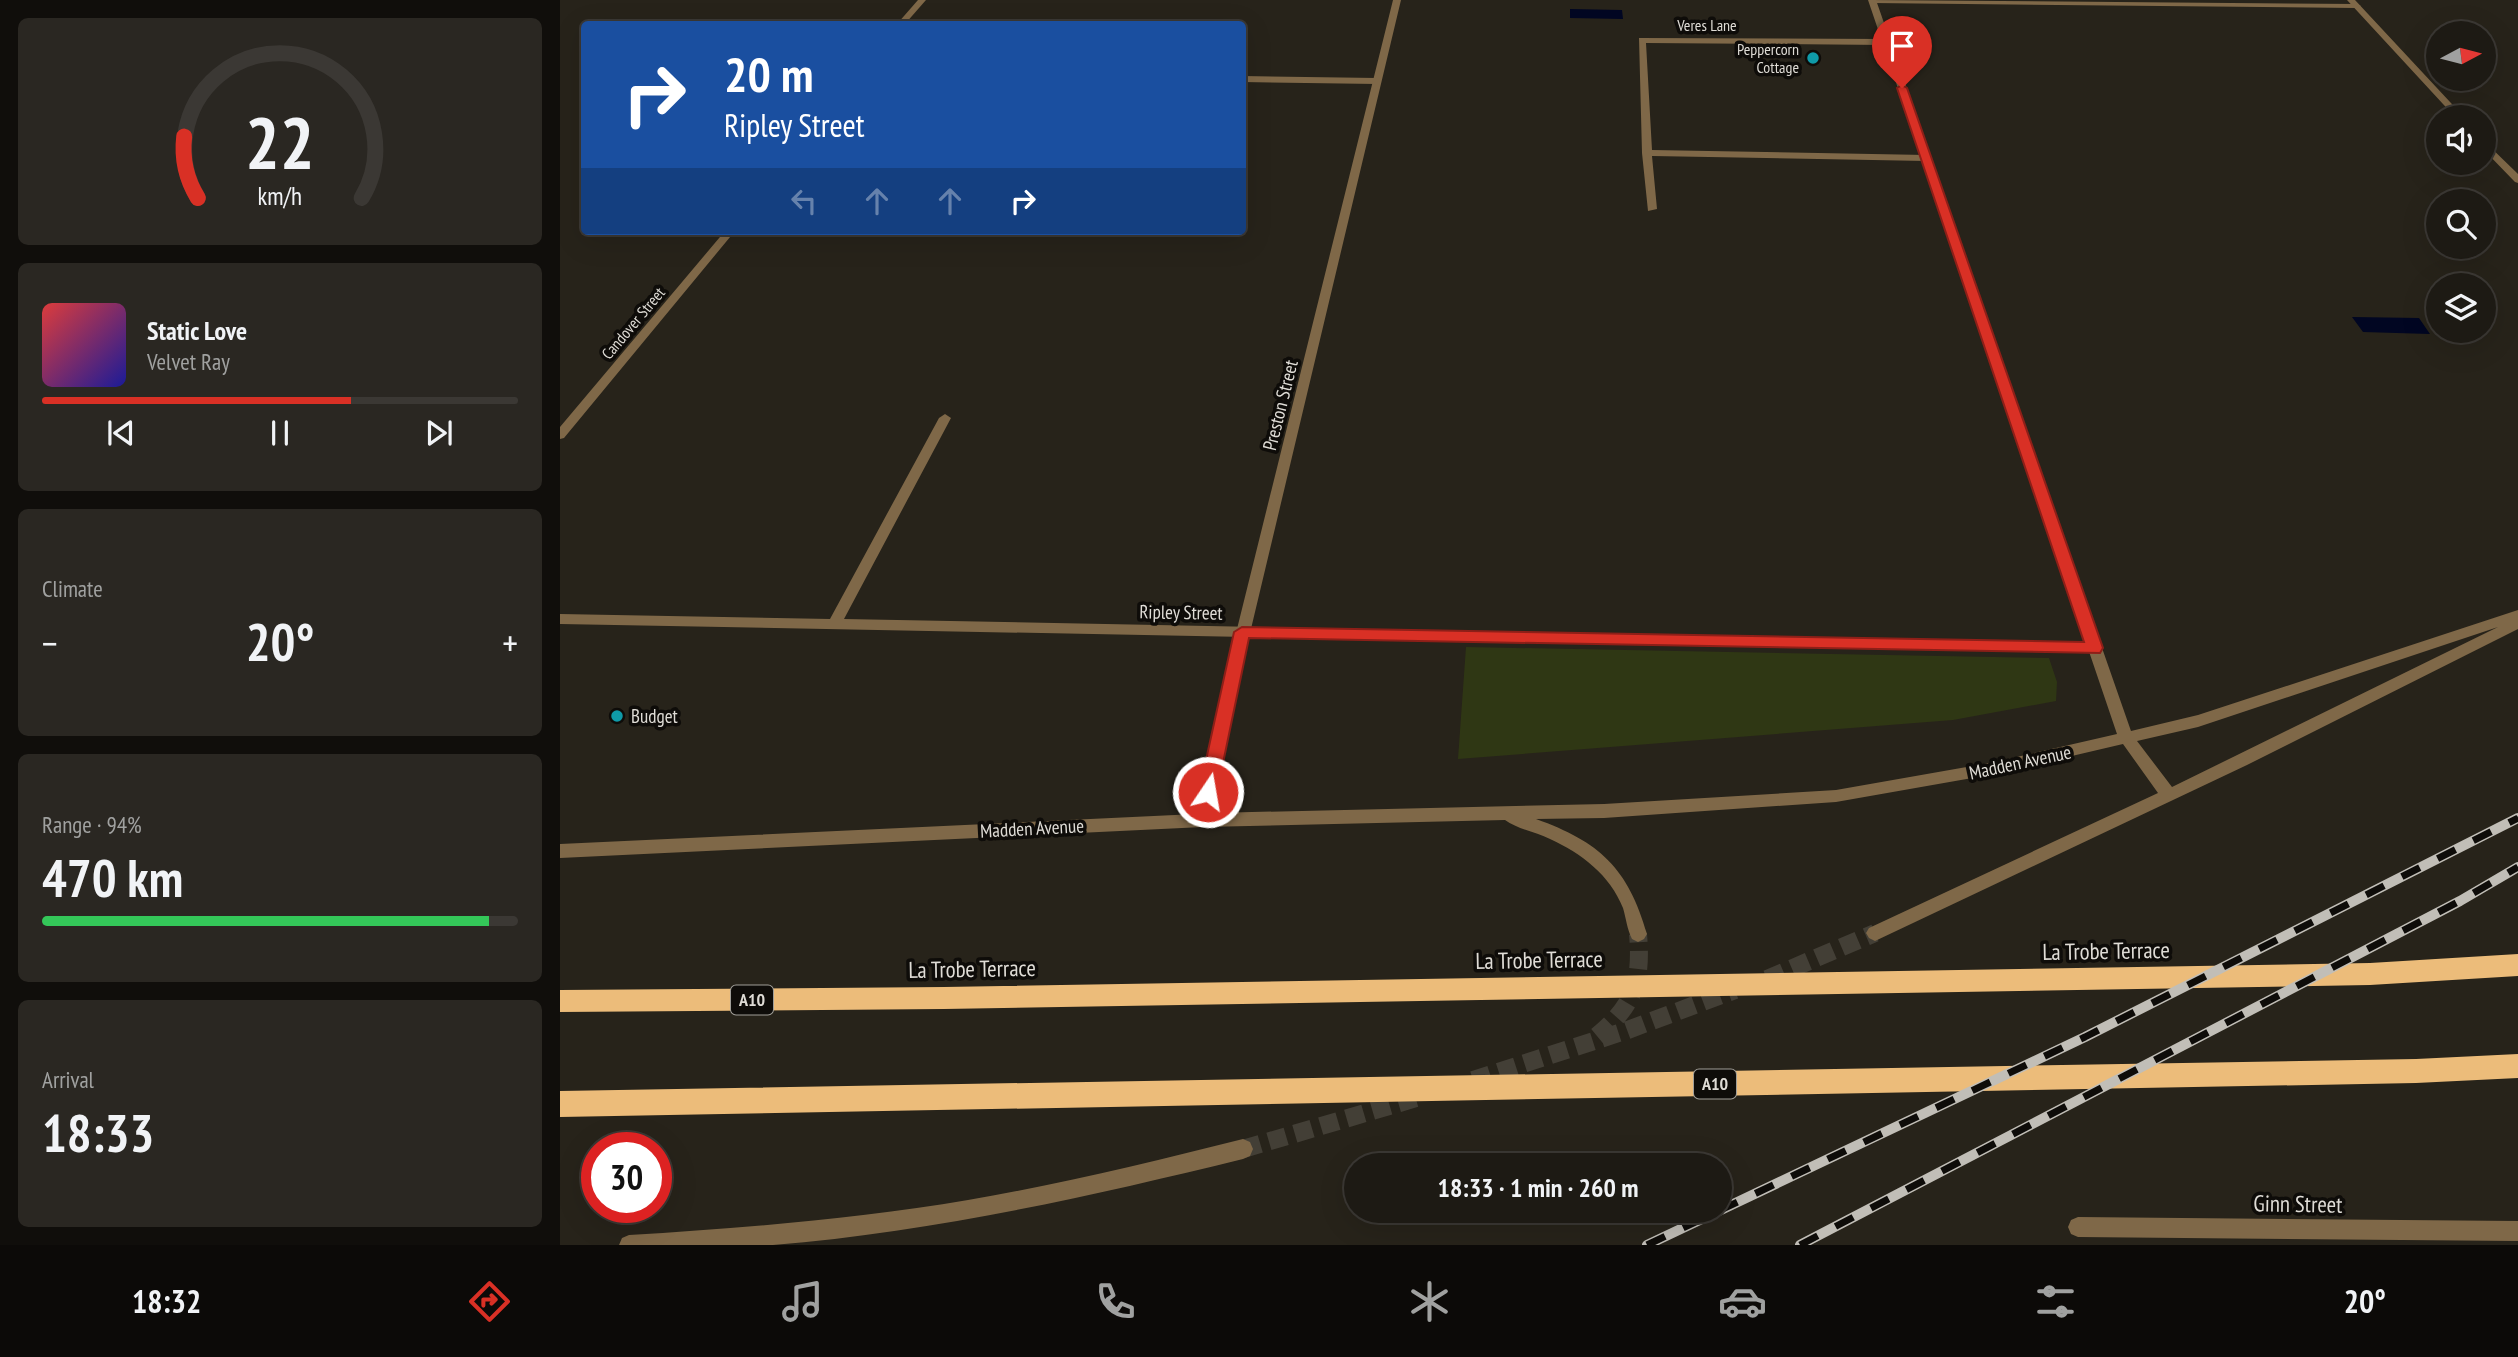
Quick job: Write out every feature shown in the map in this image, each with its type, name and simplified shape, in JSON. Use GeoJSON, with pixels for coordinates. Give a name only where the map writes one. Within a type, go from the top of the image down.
{"type":"FeatureCollection","features":[{"type":"Feature","properties":{"kind":"highway","name":"La Trobe Terrace"},"geometry":{"type":"LineString","coordinates":[[560,1001],[944,998],[2370,974],[2518,965]]}},
{"type":"Feature","properties":{"kind":"highway","name":"A10"},"geometry":{"type":"LineString","coordinates":[[560,1104],[911,1100],[2416,1071],[2518,1066]]}},
{"type":"Feature","properties":{"kind":"street"},"geometry":{"type":"LineString","coordinates":[[904,21],[922,0]]}},
{"type":"Feature","properties":{"kind":"street","name":"Preston Street"},"geometry":{"type":"LineString","coordinates":[[1203,820],[1242,632],[1397,0]]}},
{"type":"Feature","properties":{"kind":"street"},"geometry":{"type":"LineString","coordinates":[[2168,794],[2127,739],[1872,1],[2354,3],[2449,105]]}},
{"type":"Feature","properties":{"kind":"street","name":"Veres Lane"},"geometry":{"type":"LineString","coordinates":[[1652,209],[1642,40],[1886,42]]}},
{"type":"Feature","properties":{"kind":"street"},"geometry":{"type":"LineString","coordinates":[[1246,79],[1377,81]]}},
{"type":"Feature","properties":{"kind":"street"},"geometry":{"type":"LineString","coordinates":[[1647,153],[1926,158]]}},
{"type":"Feature","properties":{"kind":"street"},"geometry":{"type":"LineString","coordinates":[[2496,157],[2518,180]]}},
{"type":"Feature","properties":{"kind":"street","name":"Candover Street"},"geometry":{"type":"LineString","coordinates":[[560,435],[727,235]]}},
{"type":"Feature","properties":{"kind":"street"},"geometry":{"type":"LineString","coordinates":[[834,624],[945,418]]}},
{"type":"Feature","properties":{"kind":"street","name":"Madden Avenue"},"geometry":{"type":"LineString","coordinates":[[560,851],[1203,820],[1604,811],[1836,796],[1929,781],[2127,739],[2198,721],[2518,615]]}},
{"type":"Feature","properties":{"kind":"street","name":"Ripley Street"},"geometry":{"type":"LineString","coordinates":[[560,619],[2095,648]]}},
{"type":"Feature","properties":{"kind":"street"},"geometry":{"type":"LineString","coordinates":[[1875,933],[2306,730],[2518,623]]}},
{"type":"Feature","properties":{"kind":"street","name":"Madden Avenue"},"geometry":{"type":"LineString","coordinates":[[1504,814],[1557,833],[1596,857],[1623,888],[1638,934]]}},
{"type":"Feature","properties":{"kind":"street"},"geometry":{"type":"LineString","coordinates":[[629,1245],[722,1240],[887,1222],[1013,1202],[1243,1149]]}},
{"type":"Feature","properties":{"kind":"street","name":"Ginn Street"},"geometry":{"type":"LineString","coordinates":[[2078,1227],[2518,1231]]}},
{"type":"Feature","properties":{"kind":"green space"},"geometry":{"type":"Polygon","coordinates":[[[1466,647],[2049,658],[2057,682],[2056,701],[1953,720],[1458,759],[1466,647]]]}},
{"type":"Feature","properties":{"kind":"water"},"geometry":{"type":"Polygon","coordinates":[[[1570,9],[1622,10],[1623,19],[1570,18],[1570,9]]]}},
{"type":"Feature","properties":{"kind":"water"},"geometry":{"type":"Polygon","coordinates":[[[2352,317],[2419,318],[2426,328],[2426,334],[2363,332],[2352,317]]]}},
{"type":"Feature","properties":{"kind":"tunnel"},"geometry":{"type":"LineString","coordinates":[[1767,979],[1875,933]]}},
{"type":"Feature","properties":{"kind":"tunnel"},"geometry":{"type":"LineString","coordinates":[[1597,1036],[1620,1014],[1633,991],[1637,979],[1638,934]]}},
{"type":"Feature","properties":{"kind":"tunnel"},"geometry":{"type":"LineString","coordinates":[[1473,1080],[1625,1031],[1735,990]]}},
{"type":"Feature","properties":{"kind":"tunnel"},"geometry":{"type":"LineString","coordinates":[[1243,1149],[1423,1096]]}},
{"type":"Feature","properties":{"kind":"railway"},"geometry":{"type":"LineString","coordinates":[[1647,1245],[2085,1037],[2518,818],[2515,819]]}},
{"type":"Feature","properties":{"kind":"railway"},"geometry":{"type":"LineString","coordinates":[[1800,1245],[2460,901],[2518,867]]}},
{"type":"Feature","properties":{"kind":"place","name":"Peppercorn Cottage"},"geometry":{"type":"Point","coordinates":[1813,58]}},
{"type":"Feature","properties":{"kind":"place","name":"Budget"},"geometry":{"type":"Point","coordinates":[617,716]}},
{"type":"Feature","properties":{"kind":"route"},"geometry":{"type":"LineString","coordinates":[[1208,792],[1242,632],[2095,648],[1902,88]]}}]}
